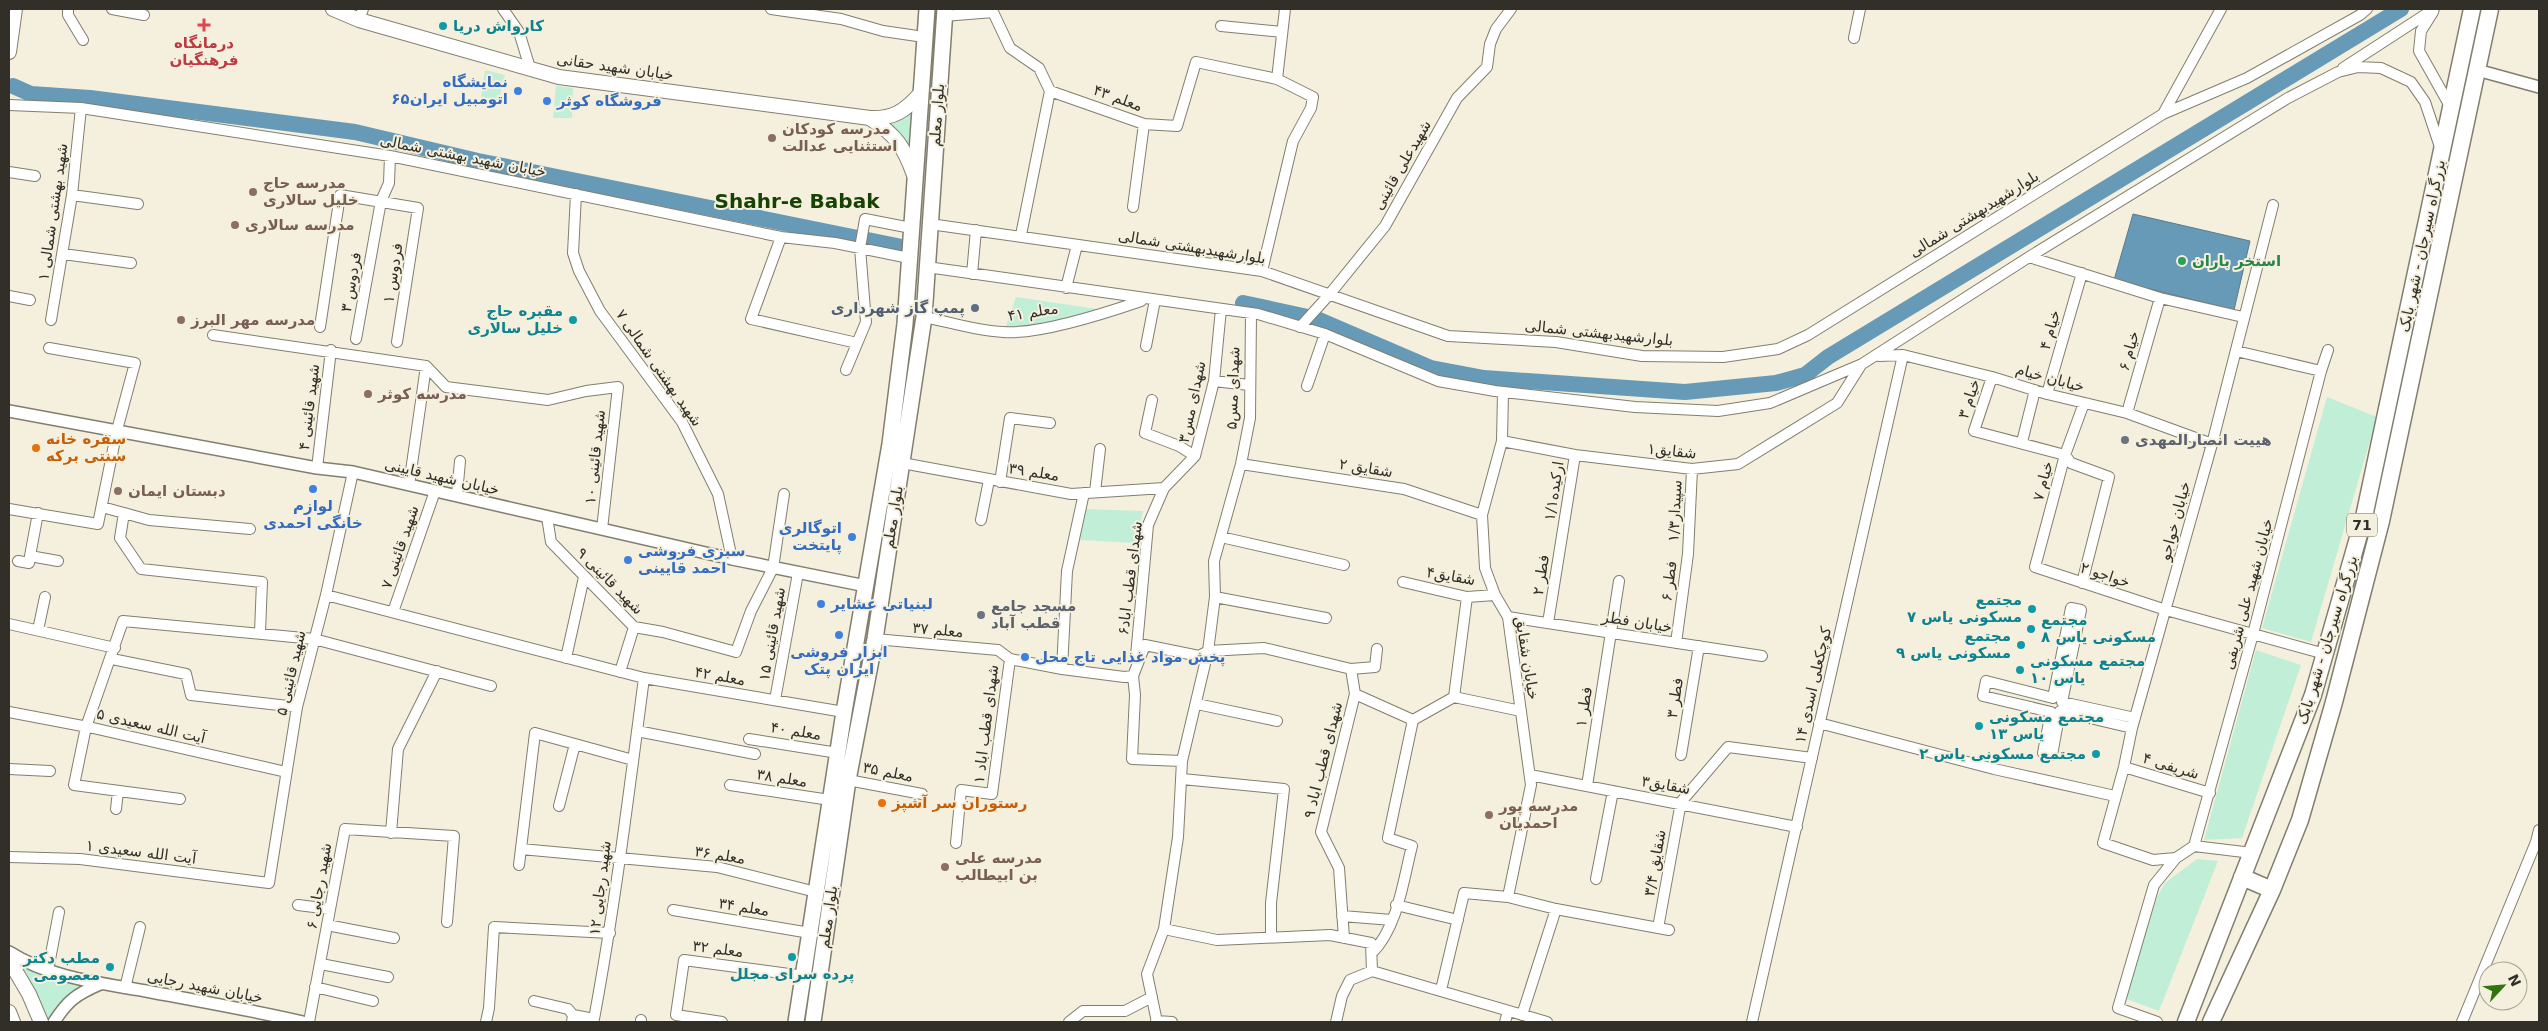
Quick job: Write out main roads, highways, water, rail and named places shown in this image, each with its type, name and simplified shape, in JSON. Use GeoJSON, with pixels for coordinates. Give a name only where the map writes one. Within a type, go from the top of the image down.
{"type":"FeatureCollection","features":[{"type":"Feature","properties":{"kind":"highway","name":"بزرگراه سیرجان - شهر بابک"},"geometry":{"type":"LineString","coordinates":[[2186,1022],[2313,695],[2364,517],[2472,9]]}},
{"type":"Feature","properties":{"kind":"highway","name":"بزرگراه سیرجان - شهر بابک"},"geometry":{"type":"LineString","coordinates":[[2211,1022],[2272,890],[2300,820],[2381,521],[2490,9]]}},
{"type":"Feature","properties":{"kind":"highway"},"geometry":{"type":"LineString","coordinates":[[2242,877],[2272,890]]}},
{"type":"Feature","properties":{"kind":"main road"},"geometry":{"type":"LineString","coordinates":[[9,52],[15,9]]}},
{"type":"Feature","properties":{"kind":"main road","name":"خیابان شهید حقانی"},"geometry":{"type":"LineString","coordinates":[[332,9],[361,14],[559,76],[870,118]]}},
{"type":"Feature","properties":{"kind":"main road","name":"بلوار معلم"},"geometry":{"type":"LineString","coordinates":[[813,1022],[848,780],[875,639],[902,463],[897,445],[902,350],[926,9]]}},
{"type":"Feature","properties":{"kind":"main road","name":"بلوار معلم"},"geometry":{"type":"LineString","coordinates":[[796,1022],[844,712],[866,586],[924,317],[944,13]]}},
{"type":"Feature","properties":{"kind":"main road"},"geometry":{"type":"LineString","coordinates":[[870,118],[884,118],[897,115],[909,107],[920,94]]}},
{"type":"Feature","properties":{"kind":"main road"},"geometry":{"type":"LineString","coordinates":[[870,118],[890,131],[905,150],[914,175]]}},
{"type":"Feature","properties":{"kind":"main road"},"geometry":{"type":"LineString","coordinates":[[850,684],[866,685]]}},
{"type":"Feature","properties":{"kind":"main road"},"geometry":{"type":"LineString","coordinates":[[9,960],[29,994],[41,1022]]}},
{"type":"Feature","properties":{"kind":"main road"},"geometry":{"type":"LineString","coordinates":[[9,1012],[13,1022]]}},
{"type":"Feature","properties":{"kind":"water","name":"استخر باران"},"geometry":{"type":"Polygon","coordinates":[[[2133,214],[2250,241],[2234,310],[2114,280],[2133,214]]]}},
{"type":"Feature","properties":{"kind":"waterway"},"geometry":{"type":"LineString","coordinates":[[1243,303],[1317,319],[1431,368],[1484,378],[1685,392],[1776,383],[1805,375],[1828,357],[2401,9]]}},
{"type":"Feature","properties":{"kind":"waterway"},"geometry":{"type":"LineString","coordinates":[[13,86],[31,94],[90,98],[355,132],[478,161],[902,247]]}},
{"type":"Feature","properties":{"kind":"place","name":"درمانگاه فرهنگیان"},"geometry":{"type":"Point","coordinates":[204,25]}},
{"type":"Feature","properties":{"kind":"place","name":"کارواش دریا"},"geometry":{"type":"Point","coordinates":[443,26]}},
{"type":"Feature","properties":{"kind":"place","name":"نمایشگاه اتومبیل ایران۶۵"},"geometry":{"type":"Point","coordinates":[518,91]}},
{"type":"Feature","properties":{"kind":"place","name":"فروشگاه کوثر"},"geometry":{"type":"Point","coordinates":[547,101]}},
{"type":"Feature","properties":{"kind":"place","name":"مدرسه کودکان استثنایی عدالت"},"geometry":{"type":"Point","coordinates":[772,138]}},
{"type":"Feature","properties":{"kind":"place","name":"مدرسه حاج خلیل سالاری"},"geometry":{"type":"Point","coordinates":[253,192]}},
{"type":"Feature","properties":{"kind":"place","name":"مدرسه سالاری"},"geometry":{"type":"Point","coordinates":[235,225]}},
{"type":"Feature","properties":{"kind":"place","name":"استخر باران"},"geometry":{"type":"Point","coordinates":[2182,261]}},
{"type":"Feature","properties":{"kind":"place","name":"پمپ گاز شهرداری"},"geometry":{"type":"Point","coordinates":[975,308]}},
{"type":"Feature","properties":{"kind":"place","name":"مدرسه مهر البرز"},"geometry":{"type":"Point","coordinates":[181,320]}},
{"type":"Feature","properties":{"kind":"place","name":"مقبره حاج خلیل سالاری"},"geometry":{"type":"Point","coordinates":[573,320]}},
{"type":"Feature","properties":{"kind":"place","name":"مدرسه کوثر"},"geometry":{"type":"Point","coordinates":[368,394]}},
{"type":"Feature","properties":{"kind":"place","name":"هییت انصارالمهدی"},"geometry":{"type":"Point","coordinates":[2125,440]}},
{"type":"Feature","properties":{"kind":"place","name":"سفره خانه سنتی برکه"},"geometry":{"type":"Point","coordinates":[36,448]}},
{"type":"Feature","properties":{"kind":"place","name":"لوازم خانگی احمدی"},"geometry":{"type":"Point","coordinates":[313,489]}},
{"type":"Feature","properties":{"kind":"place","name":"دبستان ایمان"},"geometry":{"type":"Point","coordinates":[118,491]}},
{"type":"Feature","properties":{"kind":"place","name":"اتوگالری پایتخت"},"geometry":{"type":"Point","coordinates":[852,537]}},
{"type":"Feature","properties":{"kind":"place","name":"سبزی فروشی احمد قایینی"},"geometry":{"type":"Point","coordinates":[628,560]}},
{"type":"Feature","properties":{"kind":"place","name":"لبنیاتی عشایر"},"geometry":{"type":"Point","coordinates":[821,604]}},
{"type":"Feature","properties":{"kind":"place","name":"مجتمع مسکونی یاس ۷"},"geometry":{"type":"Point","coordinates":[2032,609]}},
{"type":"Feature","properties":{"kind":"place","name":"مسجد جامع قطب آباد"},"geometry":{"type":"Point","coordinates":[981,615]}},
{"type":"Feature","properties":{"kind":"place","name":"مجتمع مسکونی یاس ۸"},"geometry":{"type":"Point","coordinates":[2031,629]}},
{"type":"Feature","properties":{"kind":"place","name":"ابزار فروشی ایران پتک"},"geometry":{"type":"Point","coordinates":[839,635]}},
{"type":"Feature","properties":{"kind":"place","name":"مجتمع مسکونی یاس ۹"},"geometry":{"type":"Point","coordinates":[2021,645]}},
{"type":"Feature","properties":{"kind":"place","name":"پخش مواد غذایی تاج محل"},"geometry":{"type":"Point","coordinates":[1025,657]}},
{"type":"Feature","properties":{"kind":"place","name":"مجتمع مسکونی یاس ۱۰"},"geometry":{"type":"Point","coordinates":[2020,670]}},
{"type":"Feature","properties":{"kind":"place","name":"مجتمع مسکونی یاس ۱۳"},"geometry":{"type":"Point","coordinates":[1979,726]}},
{"type":"Feature","properties":{"kind":"place","name":"مجتمع مسکونی یاس ۲"},"geometry":{"type":"Point","coordinates":[2096,754]}},
{"type":"Feature","properties":{"kind":"place","name":"رستوران سر آشپز"},"geometry":{"type":"Point","coordinates":[882,803]}},
{"type":"Feature","properties":{"kind":"place","name":"مدرسه پور احمدیان"},"geometry":{"type":"Point","coordinates":[1489,815]}},
{"type":"Feature","properties":{"kind":"place","name":"مدرسه علی بن ابیطالب"},"geometry":{"type":"Point","coordinates":[945,867]}},
{"type":"Feature","properties":{"kind":"place","name":"پرده سرای مجلل"},"geometry":{"type":"Point","coordinates":[792,957]}},
{"type":"Feature","properties":{"kind":"place","name":"مطب دکتر معصومی"},"geometry":{"type":"Point","coordinates":[110,967]}},
{"type":"Feature","properties":{"kind":"district","name":"Shahr-e Babak"},"geometry":{"type":"Point","coordinates":[797,201]}}]}
